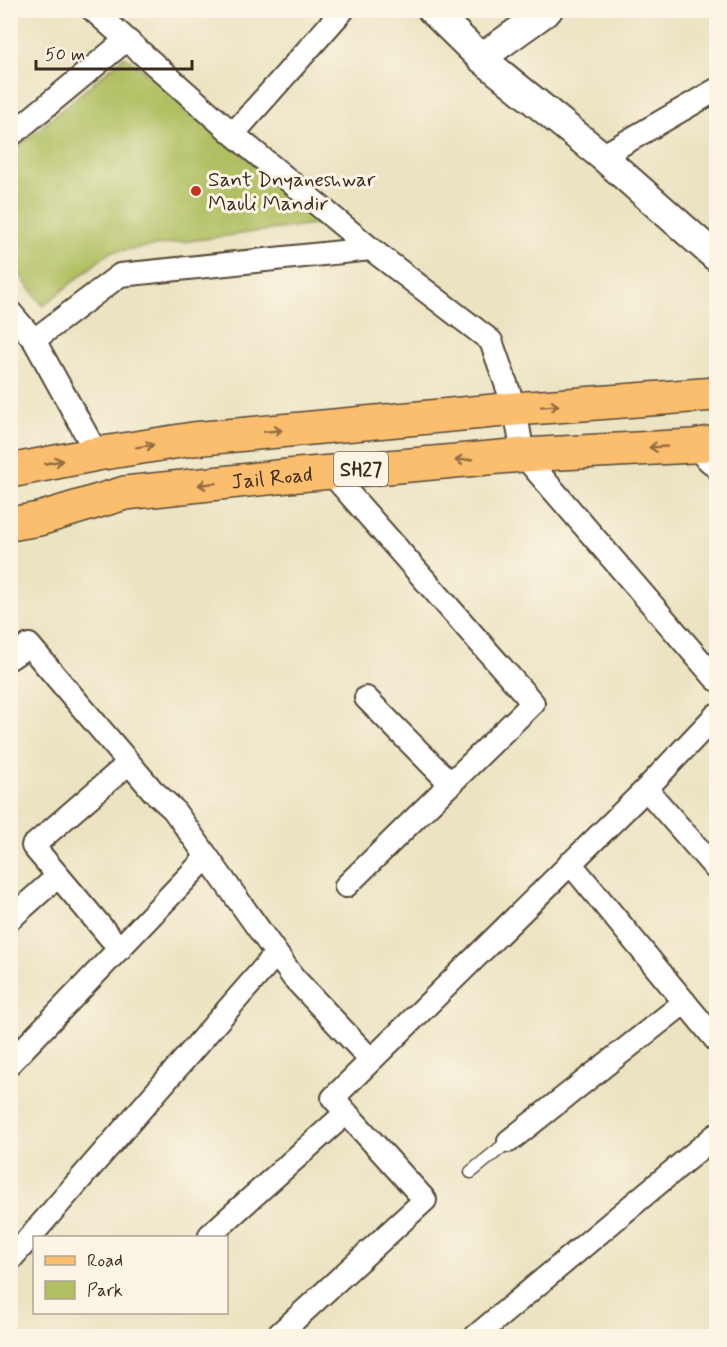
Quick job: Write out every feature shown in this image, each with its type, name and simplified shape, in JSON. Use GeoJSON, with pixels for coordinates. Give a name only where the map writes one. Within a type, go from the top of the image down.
{"type":"FeatureCollection","features":[{"type":"Feature","properties":{"kind":"main road"},"geometry":{"type":"LineString","coordinates":[[10,471],[97,454],[194,439],[515,409],[717,394]]}},
{"type":"Feature","properties":{"kind":"main road","name":"Jail Road"},"geometry":{"type":"LineString","coordinates":[[10,524],[39,519],[125,493],[523,455],[705,444]]}},
{"type":"Feature","properties":{"kind":"street"},"geometry":{"type":"LineString","coordinates":[[93,10],[233,134],[371,249],[491,341],[515,409],[523,455],[717,679]]}},
{"type":"Feature","properties":{"kind":"street"},"geometry":{"type":"LineString","coordinates":[[233,134],[343,10]]}},
{"type":"Feature","properties":{"kind":"street"},"geometry":{"type":"LineString","coordinates":[[432,10],[481,58],[602,156],[717,257]]}},
{"type":"Feature","properties":{"kind":"street"},"geometry":{"type":"LineString","coordinates":[[481,58],[548,10]]}},
{"type":"Feature","properties":{"kind":"street"},"geometry":{"type":"LineString","coordinates":[[10,136],[126,40]]}},
{"type":"Feature","properties":{"kind":"street"},"geometry":{"type":"LineString","coordinates":[[602,156],[717,90]]}},
{"type":"Feature","properties":{"kind":"street"},"geometry":{"type":"LineString","coordinates":[[34,340],[120,275],[371,249]]}},
{"type":"Feature","properties":{"kind":"street"},"geometry":{"type":"LineString","coordinates":[[10,312],[34,340],[97,454]]}},
{"type":"Feature","properties":{"kind":"street"},"geometry":{"type":"LineString","coordinates":[[705,444],[717,467]]}},
{"type":"Feature","properties":{"kind":"street"},"geometry":{"type":"LineString","coordinates":[[330,472],[533,703],[346,886]]}},
{"type":"Feature","properties":{"kind":"street"},"geometry":{"type":"LineString","coordinates":[[10,658],[29,645],[153,790],[173,809],[293,977],[371,1060]]}},
{"type":"Feature","properties":{"kind":"street"},"geometry":{"type":"LineString","coordinates":[[366,698],[451,784]]}},
{"type":"Feature","properties":{"kind":"street"},"geometry":{"type":"LineString","coordinates":[[277,1336],[425,1200],[333,1098],[646,789],[717,715]]}},
{"type":"Feature","properties":{"kind":"street"},"geometry":{"type":"LineString","coordinates":[[120,949],[33,846],[129,762]]}},
{"type":"Feature","properties":{"kind":"street"},"geometry":{"type":"LineString","coordinates":[[646,789],[717,869]]}},
{"type":"Feature","properties":{"kind":"street"},"geometry":{"type":"LineString","coordinates":[[10,1063],[207,857]]}},
{"type":"Feature","properties":{"kind":"street"},"geometry":{"type":"LineString","coordinates":[[570,863],[717,1040]]}},
{"type":"Feature","properties":{"kind":"street"},"geometry":{"type":"LineString","coordinates":[[10,919],[58,876]]}},
{"type":"Feature","properties":{"kind":"street"},"geometry":{"type":"LineString","coordinates":[[10,1260],[276,954]]}},
{"type":"Feature","properties":{"kind":"street"},"geometry":{"type":"LineString","coordinates":[[509,1141],[685,1002]]}},
{"type":"Feature","properties":{"kind":"street"},"geometry":{"type":"LineString","coordinates":[[210,1235],[346,1113]]}},
{"type":"Feature","properties":{"kind":"street"},"geometry":{"type":"LineString","coordinates":[[476,1336],[717,1135]]}},
{"type":"Feature","properties":{"kind":"lane"},"geometry":{"type":"LineString","coordinates":[[471,1172],[509,1141]]}},
{"type":"Feature","properties":{"kind":"green space"},"geometry":{"type":"Polygon","coordinates":[[[125,56],[335,221],[110,252],[43,306],[11,263],[10,154],[125,56]]]}},
{"type":"Feature","properties":{"kind":"place","name":"Sant Dnyaneshwar Mauli Mandir"},"geometry":{"type":"Point","coordinates":[196,191]}}]}
